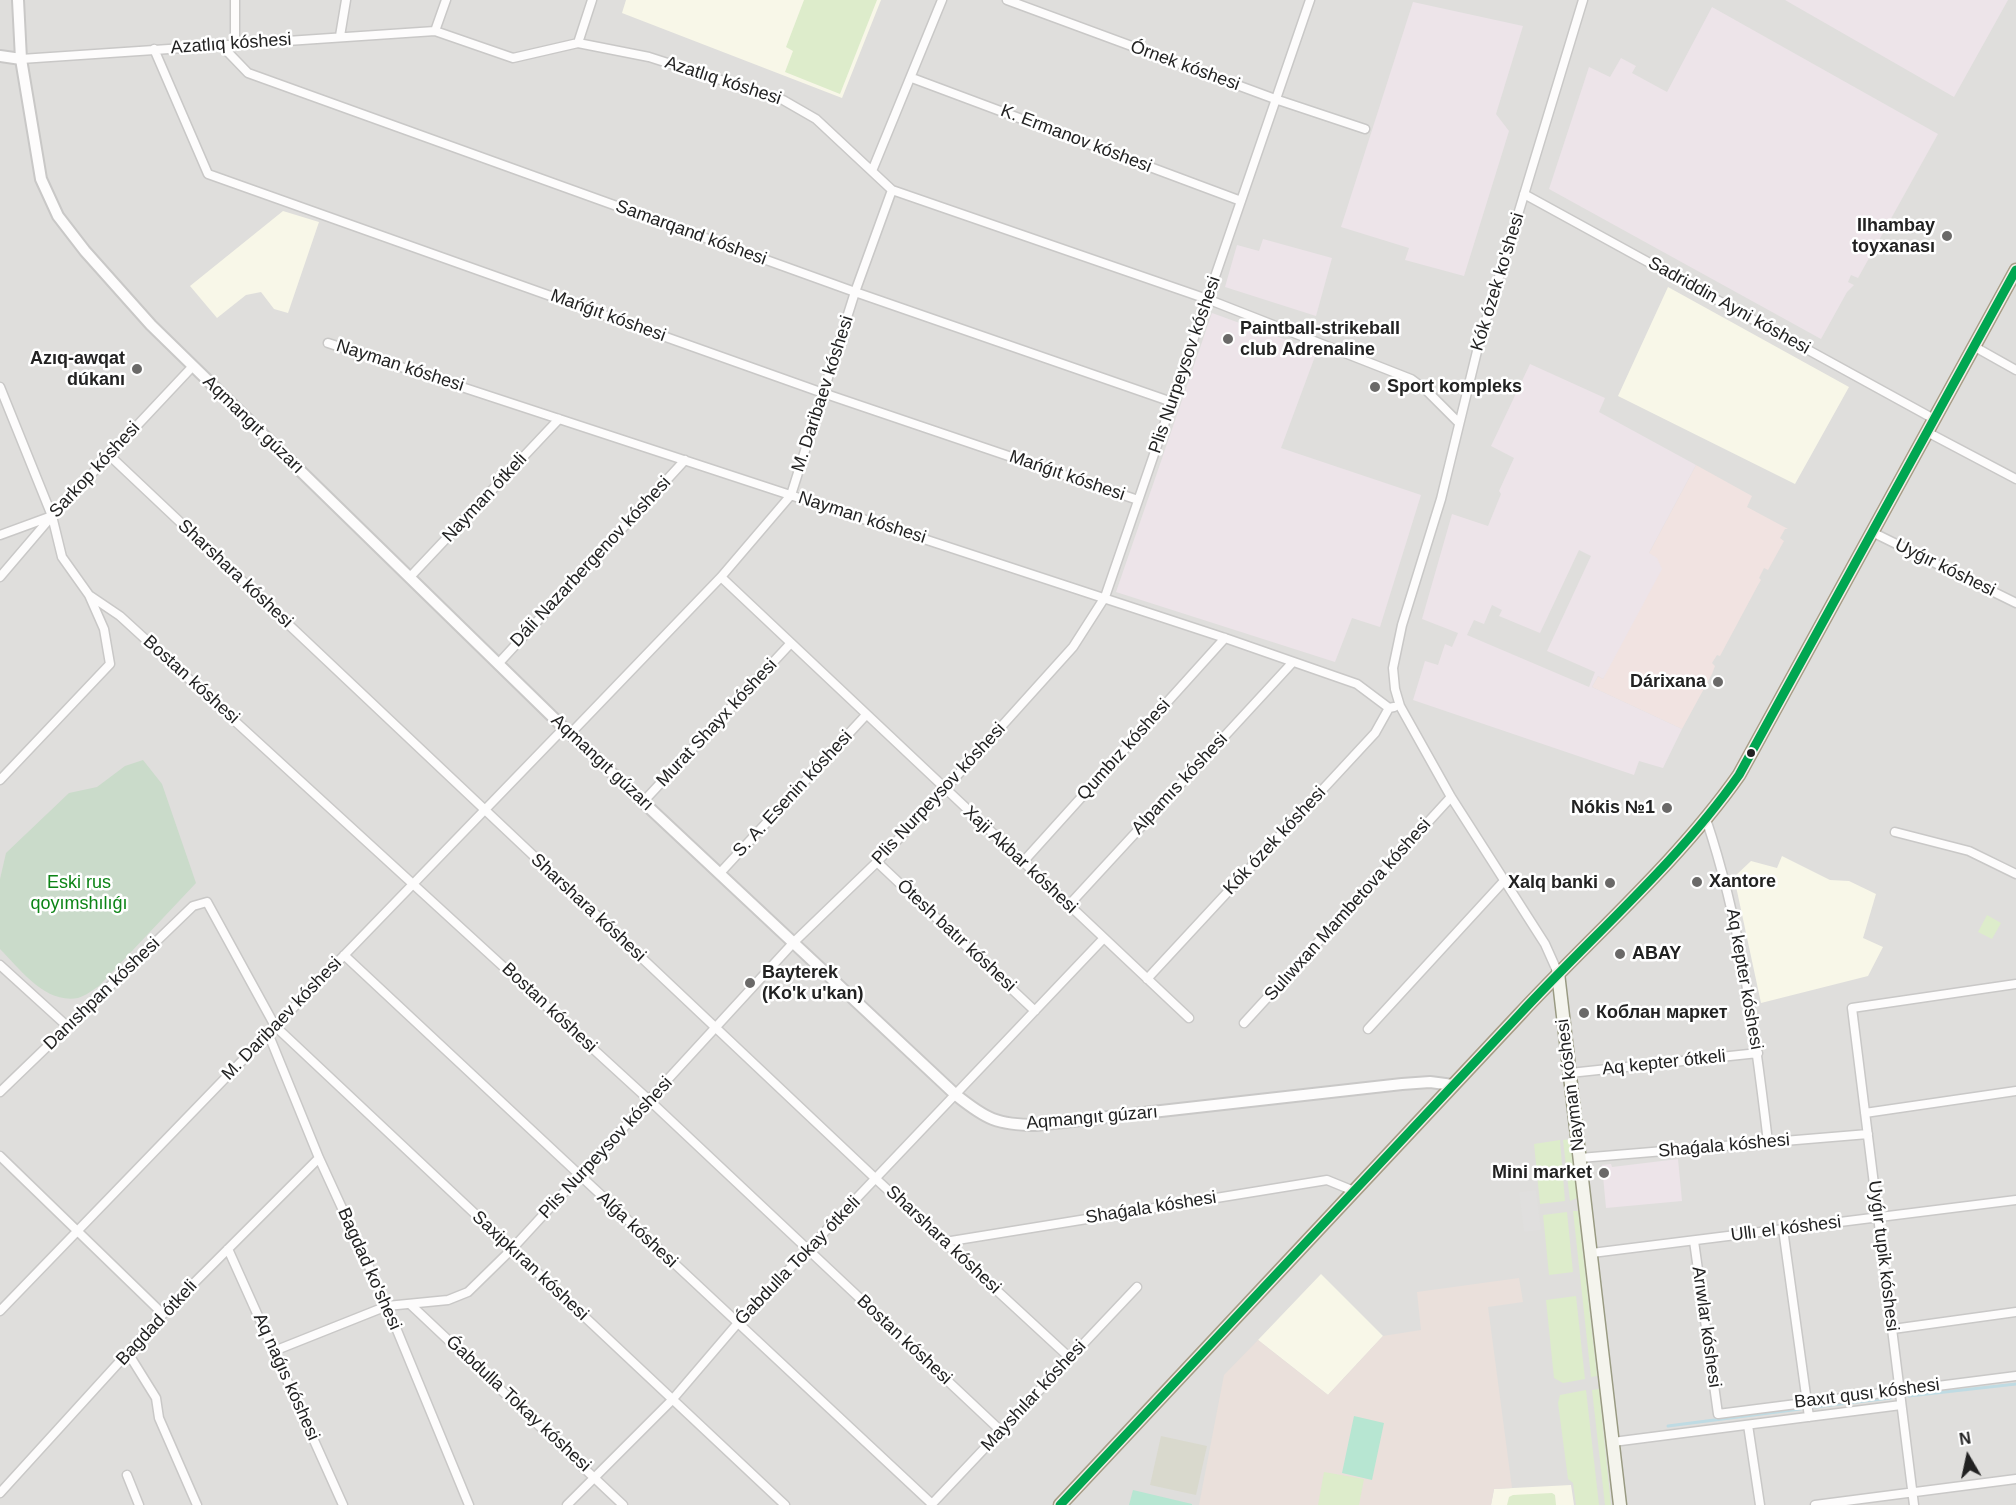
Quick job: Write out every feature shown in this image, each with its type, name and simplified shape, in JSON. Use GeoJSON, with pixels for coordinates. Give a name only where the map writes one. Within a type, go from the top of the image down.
{"type":"FeatureCollection","features":[{"type":"Feature","properties":{"kind":"main road"},"geometry":{"type":"LineString","coordinates":[[1060,1505],[1558,973],[1682,847],[1706,819],[1739,775],[1874,533],[2016,270]]}},
{"type":"Feature","properties":{"kind":"main road","name":"Nayman kóshesi"},"geometry":{"type":"LineString","coordinates":[[1558,973],[1620,1505]]}},
{"type":"Feature","properties":{"kind":"street","name":"Aqmangıt gúzarı"},"geometry":{"type":"LineString","coordinates":[[18,0],[21,58],[41,179],[58,216],[85,251],[151,325],[567,731],[956,1095],[982,1116],[1010,1125],[1036,1125],[1402,1084],[1430,1082],[1453,1085]]}},
{"type":"Feature","properties":{"kind":"street"},"geometry":{"type":"LineString","coordinates":[[235,0],[235,43]]}},
{"type":"Feature","properties":{"kind":"street"},"geometry":{"type":"LineString","coordinates":[[340,36],[346,0]]}},
{"type":"Feature","properties":{"kind":"street"},"geometry":{"type":"LineString","coordinates":[[435,31],[446,0]]}},
{"type":"Feature","properties":{"kind":"street"},"geometry":{"type":"LineString","coordinates":[[578,43],[592,0]]}},
{"type":"Feature","properties":{"kind":"street"},"geometry":{"type":"LineString","coordinates":[[872,171],[942,0]]}},
{"type":"Feature","properties":{"kind":"street","name":"Órnek kóshesi"},"geometry":{"type":"LineString","coordinates":[[1007,0],[1275,99],[1365,129]]}},
{"type":"Feature","properties":{"kind":"street","name":"Plis Nurpeysov kóshesi"},"geometry":{"type":"LineString","coordinates":[[274,1352],[387,1306],[448,1300],[468,1292],[512,1249],[794,942],[877,862],[1072,647],[1105,597],[1310,0]]}},
{"type":"Feature","properties":{"kind":"street","name":"Kók ózek ko'shesi"},"geometry":{"type":"LineString","coordinates":[[1400,706],[1393,668],[1397,646],[1441,500],[1458,422],[1583,0]]}},
{"type":"Feature","properties":{"kind":"street","name":"Azatlıq kóshesi"},"geometry":{"type":"LineString","coordinates":[[21,58],[435,31],[513,58],[578,43],[650,57],[783,100],[816,119],[892,190],[1207,299],[1411,379],[1426,390],[1458,422]]}},
{"type":"Feature","properties":{"kind":"street","name":"Samarqand kóshesi"},"geometry":{"type":"LineString","coordinates":[[221,45],[248,73],[855,292],[1172,402]]}},
{"type":"Feature","properties":{"kind":"street","name":"Mańǵıt kóshesi"},"geometry":{"type":"LineString","coordinates":[[153,49],[208,174],[823,393],[1138,500]]}},
{"type":"Feature","properties":{"kind":"street"},"geometry":{"type":"LineString","coordinates":[[0,56],[21,58]]}},
{"type":"Feature","properties":{"kind":"street","name":"K. Ermanov kóshesi"},"geometry":{"type":"LineString","coordinates":[[912,78],[1241,201]]}},
{"type":"Feature","properties":{"kind":"street","name":"M. Daribaev kóshesi"},"geometry":{"type":"LineString","coordinates":[[0,1311],[485,810],[721,577],[791,495],[855,292],[892,190]]}},
{"type":"Feature","properties":{"kind":"street","name":"Sadriddin Ayni kóshesi"},"geometry":{"type":"LineString","coordinates":[[1524,194],[1934,419]]}},
{"type":"Feature","properties":{"kind":"street","name":"Nayman kóshesi"},"geometry":{"type":"LineString","coordinates":[[328,343],[1225,638],[1356,684],[1389,708]]}},
{"type":"Feature","properties":{"kind":"street"},"geometry":{"type":"LineString","coordinates":[[1975,347],[2016,370]]}},
{"type":"Feature","properties":{"kind":"street","name":"Sarkop kóshesi"},"geometry":{"type":"LineString","coordinates":[[0,577],[52,516],[193,366]]}},
{"type":"Feature","properties":{"kind":"street"},"geometry":{"type":"LineString","coordinates":[[0,387],[52,516],[62,556],[89,595],[104,628],[110,664],[0,780]]}},
{"type":"Feature","properties":{"kind":"street","name":"Nayman ótkeli"},"geometry":{"type":"LineString","coordinates":[[410,578],[559,419]]}},
{"type":"Feature","properties":{"kind":"street"},"geometry":{"type":"LineString","coordinates":[[1927,432],[2016,479]]}},
{"type":"Feature","properties":{"kind":"street","name":"Sharshara kóshesi"},"geometry":{"type":"LineString","coordinates":[[109,455],[876,1179],[1070,1358]]}},
{"type":"Feature","properties":{"kind":"street","name":"Dáli Nazarbergenov kóshesi"},"geometry":{"type":"LineString","coordinates":[[498,664],[685,460]]}},
{"type":"Feature","properties":{"kind":"street"},"geometry":{"type":"LineString","coordinates":[[0,535],[52,516]]}},
{"type":"Feature","properties":{"kind":"street","name":"Uyǵır kóshesi"},"geometry":{"type":"LineString","coordinates":[[1874,533],[2016,603]]}},
{"type":"Feature","properties":{"kind":"street","name":"Xaji Akbar kóshesi"},"geometry":{"type":"LineString","coordinates":[[721,577],[1189,1018]]}},
{"type":"Feature","properties":{"kind":"street","name":"Bostan kóshesi"},"geometry":{"type":"LineString","coordinates":[[89,595],[120,616],[414,883],[1001,1431]]}},
{"type":"Feature","properties":{"kind":"street","name":"Qumbız kóshesi"},"geometry":{"type":"LineString","coordinates":[[1023,862],[1225,638]]}},
{"type":"Feature","properties":{"kind":"street","name":"Murat Shayx kóshesi"},"geometry":{"type":"LineString","coordinates":[[643,802],[790,644]]}},
{"type":"Feature","properties":{"kind":"street","name":"Alpamıs kóshesi"},"geometry":{"type":"LineString","coordinates":[[1069,905],[1292,663]]}},
{"type":"Feature","properties":{"kind":"street"},"geometry":{"type":"LineString","coordinates":[[1389,708],[1400,706]]}},
{"type":"Feature","properties":{"kind":"street","name":"Nayman kóshesi"},"geometry":{"type":"LineString","coordinates":[[1400,706],[1451,797],[1545,944],[1558,973]]}},
{"type":"Feature","properties":{"kind":"street","name":"Kók ózek kóshesi"},"geometry":{"type":"LineString","coordinates":[[1148,980],[1375,733],[1389,708]]}},
{"type":"Feature","properties":{"kind":"street","name":"S. A. Esenin kóshesi"},"geometry":{"type":"LineString","coordinates":[[720,873],[866,715]]}},
{"type":"Feature","properties":{"kind":"street","name":"Sulıwxan Mambetova kóshesi"},"geometry":{"type":"LineString","coordinates":[[1244,1023],[1451,797]]}},
{"type":"Feature","properties":{"kind":"street","name":"Aq kepter kóshesi"},"geometry":{"type":"LineString","coordinates":[[1706,819],[1730,901],[1758,1053],[1768,1142]]}},
{"type":"Feature","properties":{"kind":"street"},"geometry":{"type":"LineString","coordinates":[[1894,831],[1969,851],[2016,874]]}},
{"type":"Feature","properties":{"kind":"street","name":"Ótesh batır kóshesi"},"geometry":{"type":"LineString","coordinates":[[877,862],[1035,1011]]}},
{"type":"Feature","properties":{"kind":"street"},"geometry":{"type":"LineString","coordinates":[[1368,1029],[1504,881]]}},
{"type":"Feature","properties":{"kind":"street","name":"Saxipkıran kóshesi"},"geometry":{"type":"LineString","coordinates":[[207,902],[275,1026],[785,1505]]}},
{"type":"Feature","properties":{"kind":"street","name":"Danıshpan kóshesi"},"geometry":{"type":"LineString","coordinates":[[0,1092],[193,906],[207,902]]}},
{"type":"Feature","properties":{"kind":"street","name":"Ǵabdulla Tokay ótkeli"},"geometry":{"type":"LineString","coordinates":[[567,1505],[672,1400],[737,1324],[1104,938]]}},
{"type":"Feature","properties":{"kind":"street","name":"Alǵa kóshesi"},"geometry":{"type":"LineString","coordinates":[[344,955],[931,1504]]}},
{"type":"Feature","properties":{"kind":"street"},"geometry":{"type":"LineString","coordinates":[[0,966],[67,1026]]}},
{"type":"Feature","properties":{"kind":"street","name":"Uyǵır tupik kóshesi"},"geometry":{"type":"LineString","coordinates":[[1914,1505],[1852,1008],[2016,984]]}},
{"type":"Feature","properties":{"kind":"street","name":"Bagdad ko'shesi"},"geometry":{"type":"LineString","coordinates":[[268,1033],[319,1158],[387,1306],[469,1505]]}},
{"type":"Feature","properties":{"kind":"street","name":"Aq kepter ótkeli"},"geometry":{"type":"LineString","coordinates":[[1570,1073],[1758,1053]]}},
{"type":"Feature","properties":{"kind":"street"},"geometry":{"type":"LineString","coordinates":[[1865,1113],[2016,1090]]}},
{"type":"Feature","properties":{"kind":"street","name":"Shaǵala kóshesi"},"geometry":{"type":"LineString","coordinates":[[1580,1158],[1868,1134]]}},
{"type":"Feature","properties":{"kind":"street"},"geometry":{"type":"LineString","coordinates":[[0,1156],[163,1314]]}},
{"type":"Feature","properties":{"kind":"street","name":"Bagdad ótkeli"},"geometry":{"type":"LineString","coordinates":[[0,1493],[163,1314],[319,1158]]}},
{"type":"Feature","properties":{"kind":"street","name":"Shaǵala kóshesi"},"geometry":{"type":"LineString","coordinates":[[945,1242],[1327,1180],[1354,1191]]}},
{"type":"Feature","properties":{"kind":"street","name":"Ullı el kóshesi"},"geometry":{"type":"LineString","coordinates":[[1592,1253],[2016,1200]]}},
{"type":"Feature","properties":{"kind":"street"},"geometry":{"type":"LineString","coordinates":[[1783,1229],[1809,1417]]}},
{"type":"Feature","properties":{"kind":"street","name":"Arıwlar kóshesi"},"geometry":{"type":"LineString","coordinates":[[1694,1240],[1718,1414]]}},
{"type":"Feature","properties":{"kind":"street","name":"Aq naǵıs kóshesi"},"geometry":{"type":"LineString","coordinates":[[228,1249],[343,1505]]}},
{"type":"Feature","properties":{"kind":"street","name":"Mayshılar kóshesi"},"geometry":{"type":"LineString","coordinates":[[931,1504],[1137,1287]]}},
{"type":"Feature","properties":{"kind":"street","name":"Ǵabdulla Tokay kóshesi"},"geometry":{"type":"LineString","coordinates":[[411,1305],[597,1477],[623,1505]]}},
{"type":"Feature","properties":{"kind":"street"},"geometry":{"type":"LineString","coordinates":[[1893,1329],[2016,1312]]}},
{"type":"Feature","properties":{"kind":"street"},"geometry":{"type":"LineString","coordinates":[[128,1353],[156,1398],[159,1418],[197,1505]]}},
{"type":"Feature","properties":{"kind":"street","name":"Baxıt qusı kóshesi"},"geometry":{"type":"LineString","coordinates":[[1718,1414],[2016,1376]]}},
{"type":"Feature","properties":{"kind":"street","name":"Baxıt qusı kóshesi"},"geometry":{"type":"LineString","coordinates":[[1613,1442],[1901,1405]]}},
{"type":"Feature","properties":{"kind":"street"},"geometry":{"type":"LineString","coordinates":[[1748,1425],[1760,1505]]}},
{"type":"Feature","properties":{"kind":"street"},"geometry":{"type":"LineString","coordinates":[[127,1475],[139,1505]]}},
{"type":"Feature","properties":{"kind":"street"},"geometry":{"type":"LineString","coordinates":[[1815,1505],[2016,1479]]}},
{"type":"Feature","properties":{"kind":"shaded area"},"geometry":{"type":"Polygon","coordinates":[[[0,0],[2016,0],[2016,1505],[0,1505],[0,0]]]}},
{"type":"Feature","properties":{"kind":"shaded area"},"geometry":{"type":"Polygon","coordinates":[[[626,0],[881,0],[842,98],[622,13],[626,0]]]}},
{"type":"Feature","properties":{"kind":"shaded area"},"geometry":{"type":"Polygon","coordinates":[[[1785,0],[2008,0],[1954,97],[1785,0]]]}},
{"type":"Feature","properties":{"kind":"shaded area"},"geometry":{"type":"Polygon","coordinates":[[[1413,2],[1523,26],[1496,114],[1509,131],[1464,276],[1405,260],[1409,248],[1341,227],[1413,2]]]}},
{"type":"Feature","properties":{"kind":"shaded area"},"geometry":{"type":"Polygon","coordinates":[[[1712,7],[1938,134],[1858,278],[1851,275],[1848,282],[1854,285],[1847,292],[1821,339],[1549,189],[1589,67],[1610,77],[1621,58],[1636,66],[1632,73],[1667,92],[1712,7]]]}},
{"type":"Feature","properties":{"kind":"shaded area"},"geometry":{"type":"Polygon","coordinates":[[[283,211],[319,222],[288,313],[274,309],[261,292],[246,295],[217,318],[190,286],[283,211]]]}},
{"type":"Feature","properties":{"kind":"shaded area"},"geometry":{"type":"Polygon","coordinates":[[[1263,239],[1332,258],[1316,316],[1225,287],[1237,245],[1259,251],[1263,239]]]}},
{"type":"Feature","properties":{"kind":"shaded area"},"geometry":{"type":"Polygon","coordinates":[[[1668,287],[1849,387],[1795,484],[1618,396],[1668,287]]]}},
{"type":"Feature","properties":{"kind":"shaded area"},"geometry":{"type":"Polygon","coordinates":[[[1212,313],[1317,351],[1281,448],[1421,495],[1380,627],[1352,618],[1335,662],[1116,592],[1212,313]]]}},
{"type":"Feature","properties":{"kind":"shaded area"},"geometry":{"type":"Polygon","coordinates":[[[1530,364],[1605,398],[1599,412],[1696,465],[1649,553],[1657,558],[1662,569],[1603,679],[1598,676],[1592,687],[1682,729],[1663,768],[1639,761],[1634,775],[1413,700],[1425,661],[1438,665],[1445,644],[1452,647],[1458,633],[1422,619],[1452,514],[1488,526],[1501,494],[1499,491],[1514,458],[1491,446],[1530,364]],[[1579,550],[1540,633],[1499,616],[1502,610],[1492,605],[1484,624],[1474,620],[1467,635],[1589,687],[1595,672],[1547,651],[1591,556],[1579,550]]]}},
{"type":"Feature","properties":{"kind":"shaded area"},"geometry":{"type":"Polygon","coordinates":[[[1696,465],[1752,496],[1747,507],[1788,529],[1785,529],[1780,538],[1784,541],[1768,570],[1764,568],[1759,578],[1761,580],[1720,656],[1717,655],[1712,663],[1715,666],[1712,674],[1682,729],[1592,687],[1598,676],[1603,679],[1649,553],[1696,465]]]}},
{"type":"Feature","properties":{"kind":"shaded area"},"geometry":{"type":"Polygon","coordinates":[[[1782,856],[1830,880],[1849,881],[1876,894],[1863,938],[1883,947],[1868,976],[1761,1003],[1734,877],[1751,861],[1777,868],[1782,856]]]}},
{"type":"Feature","properties":{"kind":"shaded area"},"geometry":{"type":"Polygon","coordinates":[[[1678,1159],[1682,1201],[1606,1208],[1602,1165],[1611,1164],[1612,1167],[1678,1159]]]}},
{"type":"Feature","properties":{"kind":"shaded area"},"geometry":{"type":"Polygon","coordinates":[[[1536,1190],[1541,1230],[1524,1232],[1519,1192],[1536,1190]]]}},
{"type":"Feature","properties":{"kind":"shaded area"},"geometry":{"type":"Polygon","coordinates":[[[1321,1274],[1383,1336],[1328,1395],[1258,1340],[1321,1274]]]}},
{"type":"Feature","properties":{"kind":"shaded area"},"geometry":{"type":"Polygon","coordinates":[[[1519,1278],[1523,1302],[1488,1307],[1512,1488],[1494,1489],[1491,1505],[1199,1505],[1224,1375],[1258,1340],[1328,1395],[1383,1336],[1421,1330],[1417,1292],[1519,1278]]]}},
{"type":"Feature","properties":{"kind":"shaded area"},"geometry":{"type":"Polygon","coordinates":[[[1161,1436],[1207,1446],[1196,1495],[1150,1485],[1161,1436]]]}},
{"type":"Feature","properties":{"kind":"shaded area"},"geometry":{"type":"Polygon","coordinates":[[[1571,1485],[1574,1505],[1491,1505],[1494,1489],[1571,1485]]]}},
{"type":"Feature","properties":{"kind":"green space"},"geometry":{"type":"Polygon","coordinates":[[[804,0],[877,0],[840,94],[785,72],[793,51],[786,47],[804,0]]]}},
{"type":"Feature","properties":{"kind":"green space","name":"Eski rus qoyımshılıǵı"},"geometry":{"type":"Polygon","coordinates":[[[143,760],[162,784],[196,883],[99,986],[78,998],[55,996],[34,984],[0,949],[0,879],[6,853],[69,793],[97,787],[125,766],[143,760]]]}},
{"type":"Feature","properties":{"kind":"green space"},"geometry":{"type":"Polygon","coordinates":[[[1987,915],[2001,923],[1992,939],[1978,932],[1987,915]]]}},
{"type":"Feature","properties":{"kind":"green space"},"geometry":{"type":"Polygon","coordinates":[[[1570,1139],[1577,1198],[1570,1201],[1563,1140],[1570,1139]]]}},
{"type":"Feature","properties":{"kind":"green space"},"geometry":{"type":"Polygon","coordinates":[[[1560,1140],[1565,1201],[1540,1204],[1534,1144],[1560,1140]]]}},
{"type":"Feature","properties":{"kind":"green space"},"geometry":{"type":"Polygon","coordinates":[[[1573,1211],[1578,1211],[1597,1376],[1591,1377],[1573,1211]]]}},
{"type":"Feature","properties":{"kind":"green space"},"geometry":{"type":"Polygon","coordinates":[[[1567,1212],[1573,1272],[1549,1275],[1543,1215],[1567,1212]]]}},
{"type":"Feature","properties":{"kind":"green space"},"geometry":{"type":"Polygon","coordinates":[[[1576,1296],[1585,1379],[1563,1383],[1554,1378],[1546,1300],[1576,1296]]]}},
{"type":"Feature","properties":{"kind":"green space"},"geometry":{"type":"Polygon","coordinates":[[[1599,1389],[1611,1505],[1605,1505],[1592,1390],[1599,1389]]]}},
{"type":"Feature","properties":{"kind":"green space"},"geometry":{"type":"Polygon","coordinates":[[[1586,1390],[1599,1505],[1576,1505],[1573,1483],[1568,1479],[1558,1403],[1560,1395],[1586,1390]]]}},
{"type":"Feature","properties":{"kind":"green space"},"geometry":{"type":"Polygon","coordinates":[[[1354,1416],[1384,1423],[1372,1480],[1342,1473],[1354,1416]]]}},
{"type":"Feature","properties":{"kind":"green space"},"geometry":{"type":"Polygon","coordinates":[[[1324,1472],[1364,1479],[1359,1505],[1318,1505],[1324,1472]]]}},
{"type":"Feature","properties":{"kind":"green space"},"geometry":{"type":"Polygon","coordinates":[[[1133,1490],[1192,1504],[1192,1505],[1129,1505],[1133,1490]]]}},
{"type":"Feature","properties":{"kind":"green space"},"geometry":{"type":"Polygon","coordinates":[[[1552,1493],[1555,1495],[1556,1505],[1507,1505],[1509,1497],[1513,1495],[1552,1493]]]}},
{"type":"Feature","properties":{"kind":"waterway"},"geometry":{"type":"LineString","coordinates":[[1909,1396],[2016,1384]]}},
{"type":"Feature","properties":{"kind":"waterway"},"geometry":{"type":"LineString","coordinates":[[1815,1407],[1890,1398]]}},
{"type":"Feature","properties":{"kind":"waterway"},"geometry":{"type":"LineString","coordinates":[[1668,1426],[1800,1409]]}},
{"type":"Feature","properties":{"kind":"transit line"},"geometry":{"type":"LineString","coordinates":[[1060,1505],[1547,985],[1662,869],[1715,807],[1739,775],[2016,270]]}},
{"type":"Feature","properties":{"kind":"place","name":"Ilhambay toyxanası"},"geometry":{"type":"Point","coordinates":[1947,236]}},
{"type":"Feature","properties":{"kind":"place","name":"Paintball-strikeball club Adrenaline"},"geometry":{"type":"Point","coordinates":[1228,339]}},
{"type":"Feature","properties":{"kind":"place","name":"Azıq-awqat dúkanı"},"geometry":{"type":"Point","coordinates":[137,369]}},
{"type":"Feature","properties":{"kind":"place","name":"Sport kompleks"},"geometry":{"type":"Point","coordinates":[1375,387]}},
{"type":"Feature","properties":{"kind":"place","name":"Dárixana"},"geometry":{"type":"Point","coordinates":[1718,682]}},
{"type":"Feature","properties":{"kind":"place","name":"Nókis №1"},"geometry":{"type":"Point","coordinates":[1667,808]}},
{"type":"Feature","properties":{"kind":"place","name":"Xantore"},"geometry":{"type":"Point","coordinates":[1697,882]}},
{"type":"Feature","properties":{"kind":"place","name":"Xalq banki"},"geometry":{"type":"Point","coordinates":[1610,883]}},
{"type":"Feature","properties":{"kind":"place","name":"ABAY"},"geometry":{"type":"Point","coordinates":[1620,954]}},
{"type":"Feature","properties":{"kind":"place","name":"Bayterek (Ko'k u'kan)"},"geometry":{"type":"Point","coordinates":[750,983]}},
{"type":"Feature","properties":{"kind":"place","name":"Коблан маркет"},"geometry":{"type":"Point","coordinates":[1584,1013]}},
{"type":"Feature","properties":{"kind":"place","name":"Mini market"},"geometry":{"type":"Point","coordinates":[1604,1173]}}]}
